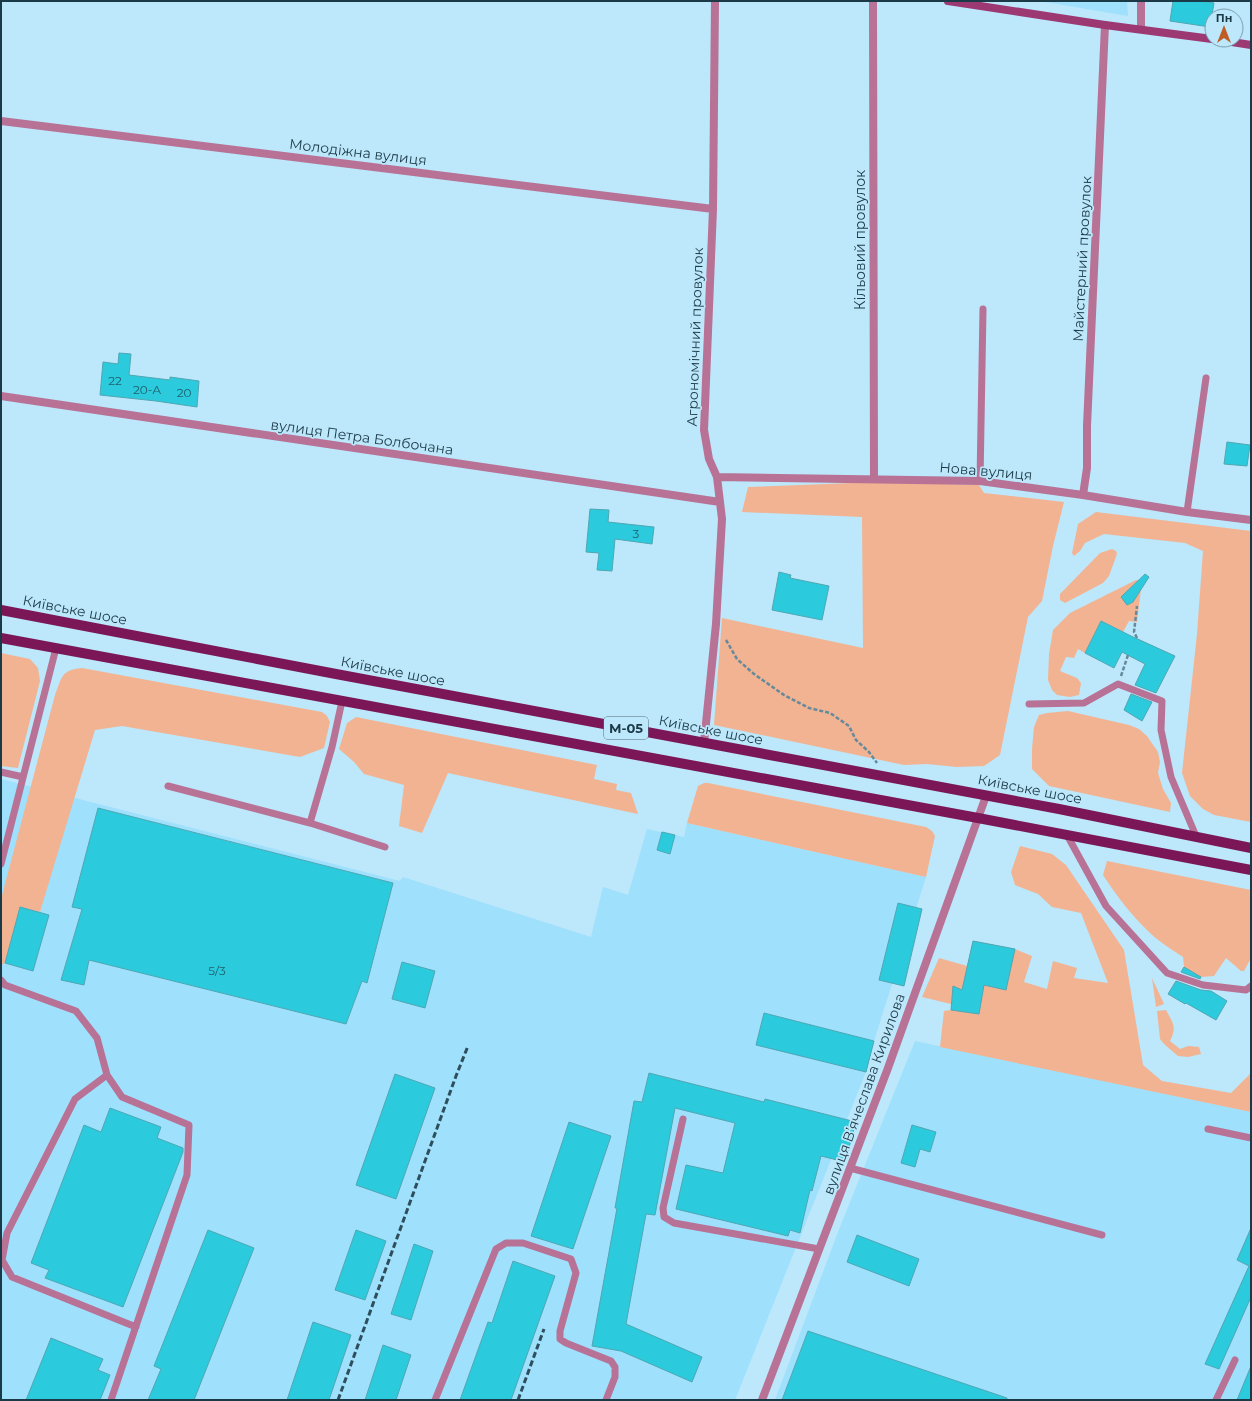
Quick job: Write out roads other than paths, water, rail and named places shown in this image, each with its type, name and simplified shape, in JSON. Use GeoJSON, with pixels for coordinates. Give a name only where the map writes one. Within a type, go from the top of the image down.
{"type":"FeatureCollection","features":[{"type":"Feature","properties":{"kind":"main road","name":"Київське шосе"},"geometry":{"type":"LineString","coordinates":[[1,610],[889,777],[1251,848]]}},
{"type":"Feature","properties":{"kind":"main road","name":"М-05"},"geometry":{"type":"LineString","coordinates":[[1,638],[978,818],[1251,870]]}},
{"type":"Feature","properties":{"kind":"street","name":"Агрономічний провулок"},"geometry":{"type":"LineString","coordinates":[[704,743],[716,624],[722,519],[717,477],[709,459],[704,430],[713,209],[715,1]]}},
{"type":"Feature","properties":{"kind":"street","name":"Кільовий провулок"},"geometry":{"type":"LineString","coordinates":[[873,1],[874,479]]}},
{"type":"Feature","properties":{"kind":"street"},"geometry":{"type":"LineString","coordinates":[[948,1],[1105,25],[1204,38]]}},
{"type":"Feature","properties":{"kind":"street"},"geometry":{"type":"LineString","coordinates":[[1141,1],[1141,29]]}},
{"type":"Feature","properties":{"kind":"street","name":"Майстерний провулок"},"geometry":{"type":"LineString","coordinates":[[1083,495],[1087,468],[1087,418],[1105,25]]}},
{"type":"Feature","properties":{"kind":"street","name":"Молодіжна вулиця"},"geometry":{"type":"LineString","coordinates":[[1,121],[713,209]]}},
{"type":"Feature","properties":{"kind":"street","name":"вулиця Петра Болбочана"},"geometry":{"type":"LineString","coordinates":[[1,396],[720,502]]}},
{"type":"Feature","properties":{"kind":"street","name":"Нова вулиця"},"geometry":{"type":"LineString","coordinates":[[717,477],[980,481],[1251,520]]}},
{"type":"Feature","properties":{"kind":"street","name":"вулиця Вʼячеслава Кирилова"},"geometry":{"type":"LineString","coordinates":[[762,1400],[888,1068],[986,796]]}},
{"type":"Feature","properties":{"kind":"lane"},"geometry":{"type":"LineString","coordinates":[[980,481],[983,309]]}},
{"type":"Feature","properties":{"kind":"lane"},"geometry":{"type":"LineString","coordinates":[[1187,512],[1206,378]]}},
{"type":"Feature","properties":{"kind":"lane"},"geometry":{"type":"LineString","coordinates":[[1,864],[56,648]]}},
{"type":"Feature","properties":{"kind":"lane"},"geometry":{"type":"LineString","coordinates":[[1029,704],[1084,703],[1118,684],[1162,701],[1161,730],[1171,777],[1196,836]]}},
{"type":"Feature","properties":{"kind":"lane"},"geometry":{"type":"LineString","coordinates":[[310,823],[332,747],[342,701]]}},
{"type":"Feature","properties":{"kind":"lane"},"geometry":{"type":"LineString","coordinates":[[1,772],[23,777]]}},
{"type":"Feature","properties":{"kind":"lane"},"geometry":{"type":"LineString","coordinates":[[168,786],[310,823],[385,847]]}},
{"type":"Feature","properties":{"kind":"lane"},"geometry":{"type":"LineString","coordinates":[[1067,835],[1106,906],[1167,973],[1204,985],[1246,990],[1251,986]]}},
{"type":"Feature","properties":{"kind":"lane"},"geometry":{"type":"LineString","coordinates":[[1,980],[5,985],[76,1011],[97,1038],[107,1075],[122,1097],[190,1125],[187,1175],[111,1400]]}},
{"type":"Feature","properties":{"kind":"lane"},"geometry":{"type":"LineString","coordinates":[[107,1075],[75,1099],[7,1233],[2,1260],[12,1277],[136,1327]]}},
{"type":"Feature","properties":{"kind":"lane"},"geometry":{"type":"LineString","coordinates":[[683,1119],[663,1208],[664,1217],[674,1223],[819,1249]]}},
{"type":"Feature","properties":{"kind":"lane"},"geometry":{"type":"LineString","coordinates":[[1208,1129],[1251,1138]]}},
{"type":"Feature","properties":{"kind":"lane"},"geometry":{"type":"LineString","coordinates":[[850,1168],[1102,1234]]}},
{"type":"Feature","properties":{"kind":"lane"},"geometry":{"type":"LineString","coordinates":[[435,1400],[496,1249],[506,1243],[523,1242],[571,1259],[576,1273],[560,1331],[560,1339],[566,1343],[611,1361],[615,1367],[615,1378],[606,1400]]}},
{"type":"Feature","properties":{"kind":"lane"},"geometry":{"type":"LineString","coordinates":[[1216,1400],[1235,1360]]}},
{"type":"Feature","properties":{"kind":"railway"},"geometry":{"type":"LineString","coordinates":[[338,1400],[468,1046]]}},
{"type":"Feature","properties":{"kind":"railway"},"geometry":{"type":"LineString","coordinates":[[518,1400],[544,1329]]}}]}
